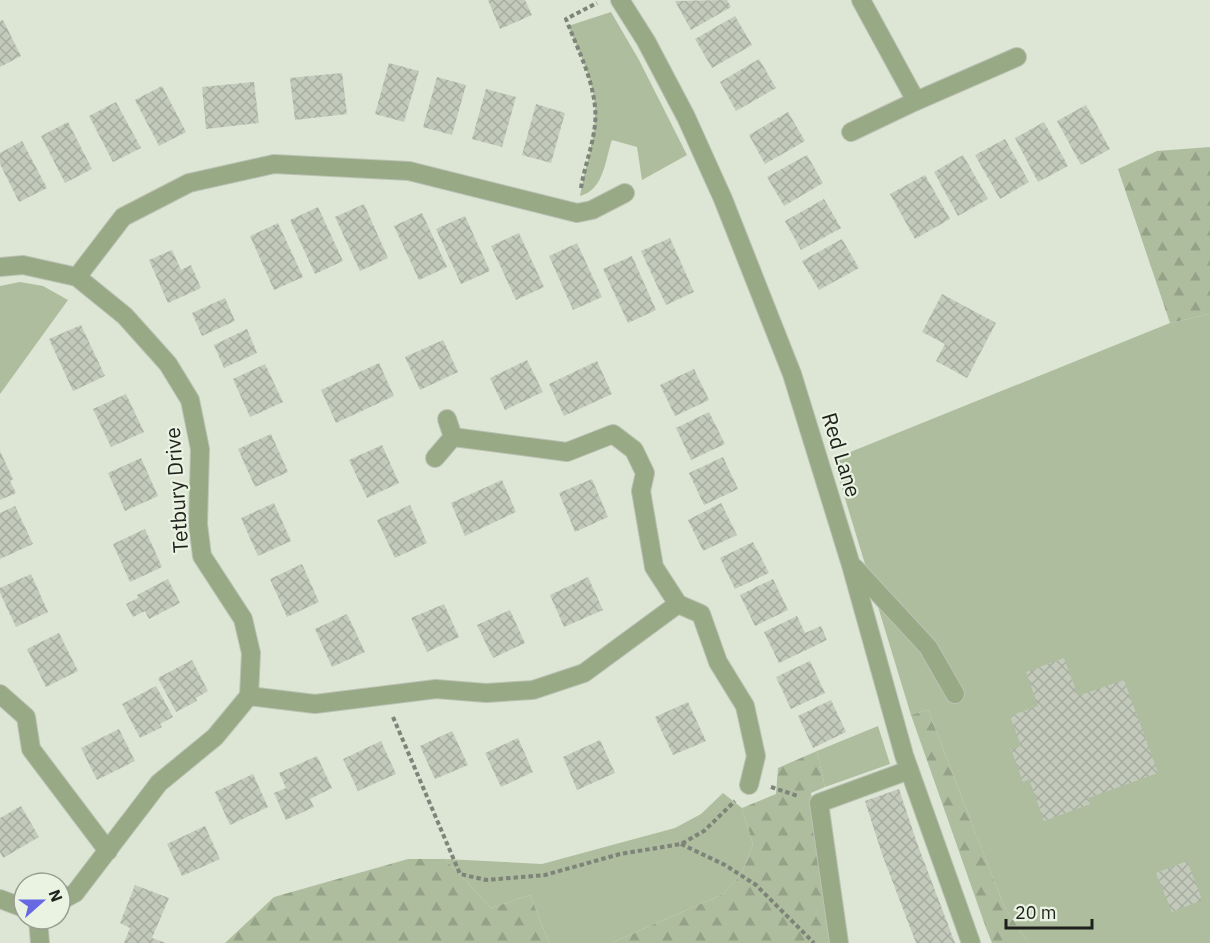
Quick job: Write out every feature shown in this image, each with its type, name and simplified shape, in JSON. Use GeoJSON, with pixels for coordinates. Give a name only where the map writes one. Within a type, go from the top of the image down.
{"type":"FeatureCollection","features":[{"type":"Feature","properties":{"kind":"street","name":"Red Lane"},"geometry":{"type":"LineString","coordinates":[[620,0],[646,41],[686,117],[723,199],[792,374],[851,565],[909,770],[971,943]]}},
{"type":"Feature","properties":{"kind":"street"},"geometry":{"type":"LineString","coordinates":[[861,0],[916,101]]}},
{"type":"Feature","properties":{"kind":"street"},"geometry":{"type":"LineString","coordinates":[[851,132],[1017,57]]}},
{"type":"Feature","properties":{"kind":"street"},"geometry":{"type":"LineString","coordinates":[[0,267],[23,265],[77,277],[123,217],[189,183],[274,164],[409,171],[577,213],[592,210],[625,193]]}},
{"type":"Feature","properties":{"kind":"street","name":"Tetbury Drive"},"geometry":{"type":"LineString","coordinates":[[77,277],[132,324],[168,364],[190,400],[200,448],[198,524],[202,556],[243,619],[251,653],[249,696]]}},
{"type":"Feature","properties":{"kind":"street"},"geometry":{"type":"LineString","coordinates":[[447,419],[453,436]]}},
{"type":"Feature","properties":{"kind":"street"},"geometry":{"type":"LineString","coordinates":[[453,436],[567,452],[613,434],[634,450],[645,473],[641,491],[654,567],[678,604],[701,614],[718,662],[745,706],[756,756],[749,784]]}},
{"type":"Feature","properties":{"kind":"street"},"geometry":{"type":"LineString","coordinates":[[435,458],[453,436]]}},
{"type":"Feature","properties":{"kind":"street"},"geometry":{"type":"LineString","coordinates":[[851,565],[928,647],[954,694]]}},
{"type":"Feature","properties":{"kind":"street"},"geometry":{"type":"LineString","coordinates":[[72,894],[159,783],[215,737],[249,696],[315,704],[436,689],[486,693],[533,690],[584,673],[678,604]]}},
{"type":"Feature","properties":{"kind":"street"},"geometry":{"type":"LineString","coordinates":[[0,694],[26,717],[31,749],[108,850]]}},
{"type":"Feature","properties":{"kind":"street"},"geometry":{"type":"LineString","coordinates":[[839,943],[819,804],[909,770]]}},
{"type":"Feature","properties":{"kind":"path"},"geometry":{"type":"LineString","coordinates":[[577,213],[593,132],[595,108],[590,81],[566,19],[602,0]]}},
{"type":"Feature","properties":{"kind":"path"},"geometry":{"type":"LineString","coordinates":[[385,697],[460,874],[486,880],[545,875],[620,854],[681,844],[704,831],[724,813],[749,784],[772,787],[819,804]]}},
{"type":"Feature","properties":{"kind":"path"},"geometry":{"type":"LineString","coordinates":[[681,844],[725,865],[756,885],[814,943]]}},
{"type":"Feature","properties":{"kind":"green space"},"geometry":{"type":"Polygon","coordinates":[[[611,12],[639,60],[687,155],[642,180],[637,147],[612,140],[599,181],[588,193],[580,196],[592,142],[595,109],[589,77],[568,26],[611,12]]]}},
{"type":"Feature","properties":{"kind":"green space"},"geometry":{"type":"Polygon","coordinates":[[[1210,147],[1210,314],[1170,323],[1118,169],[1157,151],[1210,147]]]}},
{"type":"Feature","properties":{"kind":"green space"},"geometry":{"type":"Polygon","coordinates":[[[20,282],[43,286],[68,300],[0,394],[0,286],[20,282]]]}},
{"type":"Feature","properties":{"kind":"green space"},"geometry":{"type":"Polygon","coordinates":[[[1210,314],[1210,943],[1028,943],[1004,906],[928,710],[911,715],[833,459],[1170,323],[1210,314]]]}},
{"type":"Feature","properties":{"kind":"green space"},"geometry":{"type":"Polygon","coordinates":[[[928,710],[1004,906],[1028,943],[992,943],[911,715],[928,710]]]}},
{"type":"Feature","properties":{"kind":"green space"},"geometry":{"type":"Polygon","coordinates":[[[878,726],[890,764],[825,787],[817,751],[878,726]]]}},
{"type":"Feature","properties":{"kind":"green space"},"geometry":{"type":"Polygon","coordinates":[[[817,751],[825,787],[811,793],[829,943],[611,943],[723,894],[741,875],[753,844],[742,808],[776,794],[778,768],[817,751]]]}},
{"type":"Feature","properties":{"kind":"green space"},"geometry":{"type":"Polygon","coordinates":[[[723,793],[742,808],[753,844],[741,875],[723,894],[611,943],[549,943],[530,895],[491,908],[445,859],[542,864],[675,828],[701,814],[723,793]]]}},
{"type":"Feature","properties":{"kind":"green space"},"geometry":{"type":"Polygon","coordinates":[[[408,859],[445,859],[491,908],[530,895],[549,943],[225,943],[274,897],[408,859]]]}},
{"type":"Feature","properties":{"kind":"building"},"geometry":{"type":"Polygon","coordinates":[[[488,0],[525,0],[532,15],[500,29],[488,0]]]}},
{"type":"Feature","properties":{"kind":"building"},"geometry":{"type":"Polygon","coordinates":[[[727,0],[731,7],[691,30],[675,1],[727,0]]]}},
{"type":"Feature","properties":{"kind":"building"},"geometry":{"type":"Polygon","coordinates":[[[735,16],[752,45],[712,68],[695,39],[735,16]]]}},
{"type":"Feature","properties":{"kind":"building"},"geometry":{"type":"Polygon","coordinates":[[[3,20],[21,56],[0,67],[0,21],[3,20]]]}},
{"type":"Feature","properties":{"kind":"building"},"geometry":{"type":"Polygon","coordinates":[[[759,59],[776,88],[736,111],[720,82],[759,59]]]}},
{"type":"Feature","properties":{"kind":"building"},"geometry":{"type":"Polygon","coordinates":[[[389,63],[419,71],[404,122],[375,114],[389,63]]]}},
{"type":"Feature","properties":{"kind":"building"},"geometry":{"type":"Polygon","coordinates":[[[342,73],[347,114],[295,120],[290,78],[342,73]]]}},
{"type":"Feature","properties":{"kind":"building"},"geometry":{"type":"Polygon","coordinates":[[[437,77],[466,85],[452,135],[423,127],[437,77]]]}},
{"type":"Feature","properties":{"kind":"building"},"geometry":{"type":"Polygon","coordinates":[[[254,82],[259,123],[206,129],[202,87],[254,82]]]}},
{"type":"Feature","properties":{"kind":"building"},"geometry":{"type":"Polygon","coordinates":[[[162,86],[186,132],[159,146],[135,100],[162,86]]]}},
{"type":"Feature","properties":{"kind":"building"},"geometry":{"type":"Polygon","coordinates":[[[486,89],[516,97],[502,147],[472,139],[486,89]]]}},
{"type":"Feature","properties":{"kind":"building"},"geometry":{"type":"Polygon","coordinates":[[[116,102],[141,148],[113,162],[89,116],[116,102]]]}},
{"type":"Feature","properties":{"kind":"building"},"geometry":{"type":"Polygon","coordinates":[[[536,104],[565,113],[551,163],[522,155],[536,104]]]}},
{"type":"Feature","properties":{"kind":"building"},"geometry":{"type":"Polygon","coordinates":[[[1086,105],[1110,149],[1081,165],[1057,121],[1086,105]]]}},
{"type":"Feature","properties":{"kind":"building"},"geometry":{"type":"Polygon","coordinates":[[[788,112],[805,141],[765,164],[749,135],[788,112]]]}},
{"type":"Feature","properties":{"kind":"building"},"geometry":{"type":"Polygon","coordinates":[[[68,122],[92,169],[65,183],[41,136],[68,122]]]}},
{"type":"Feature","properties":{"kind":"building"},"geometry":{"type":"Polygon","coordinates":[[[1044,122],[1068,166],[1038,182],[1015,138],[1044,122]]]}},
{"type":"Feature","properties":{"kind":"building"},"geometry":{"type":"Polygon","coordinates":[[[1005,139],[1029,182],[1000,199],[975,155],[1005,139]]]}},
{"type":"Feature","properties":{"kind":"building"},"geometry":{"type":"Polygon","coordinates":[[[22,141],[47,188],[19,202],[0,164],[0,153],[22,141]]]}},
{"type":"Feature","properties":{"kind":"building"},"geometry":{"type":"Polygon","coordinates":[[[807,155],[823,183],[784,206],[767,177],[807,155]]]}},
{"type":"Feature","properties":{"kind":"building"},"geometry":{"type":"Polygon","coordinates":[[[963,155],[988,199],[958,216],[934,172],[963,155]]]}},
{"type":"Feature","properties":{"kind":"building"},"geometry":{"type":"Polygon","coordinates":[[[925,175],[950,219],[915,239],[890,194],[925,175]]]}},
{"type":"Feature","properties":{"kind":"building"},"geometry":{"type":"Polygon","coordinates":[[[824,199],[841,228],[801,250],[785,221],[824,199]]]}},
{"type":"Feature","properties":{"kind":"building"},"geometry":{"type":"Polygon","coordinates":[[[364,204],[388,258],[360,271],[335,217],[364,204]]]}},
{"type":"Feature","properties":{"kind":"building"},"geometry":{"type":"Polygon","coordinates":[[[318,207],[343,261],[315,274],[290,220],[318,207]]]}},
{"type":"Feature","properties":{"kind":"building"},"geometry":{"type":"Polygon","coordinates":[[[422,213],[447,267],[419,280],[394,226],[422,213]]]}},
{"type":"Feature","properties":{"kind":"building"},"geometry":{"type":"Polygon","coordinates":[[[465,216],[490,271],[461,284],[436,229],[465,216]]]}},
{"type":"Feature","properties":{"kind":"building"},"geometry":{"type":"Polygon","coordinates":[[[278,223],[303,277],[274,290],[250,236],[278,223]]]}},
{"type":"Feature","properties":{"kind":"building"},"geometry":{"type":"Polygon","coordinates":[[[519,233],[544,287],[516,300],[491,246],[519,233]]]}},
{"type":"Feature","properties":{"kind":"building"},"geometry":{"type":"Polygon","coordinates":[[[670,238],[694,292],[666,305],[641,251],[670,238]]]}},
{"type":"Feature","properties":{"kind":"building"},"geometry":{"type":"Polygon","coordinates":[[[842,239],[859,268],[819,290],[802,261],[842,239]]]}},
{"type":"Feature","properties":{"kind":"building"},"geometry":{"type":"Polygon","coordinates":[[[577,243],[602,297],[573,310],[549,256],[577,243]]]}},
{"type":"Feature","properties":{"kind":"building"},"geometry":{"type":"Polygon","coordinates":[[[172,250],[181,270],[191,265],[201,288],[168,303],[149,260],[172,250]]]}},
{"type":"Feature","properties":{"kind":"building"},"geometry":{"type":"Polygon","coordinates":[[[632,256],[656,310],[628,323],[603,269],[632,256]]]}},
{"type":"Feature","properties":{"kind":"building"},"geometry":{"type":"Polygon","coordinates":[[[942,294],[996,323],[967,378],[936,361],[945,344],[922,332],[942,294]]]}},
{"type":"Feature","properties":{"kind":"building"},"geometry":{"type":"Polygon","coordinates":[[[225,298],[235,321],[202,336],[192,313],[225,298]]]}},
{"type":"Feature","properties":{"kind":"building"},"geometry":{"type":"Polygon","coordinates":[[[81,325],[105,376],[73,391],[49,339],[81,325]]]}},
{"type":"Feature","properties":{"kind":"building"},"geometry":{"type":"Polygon","coordinates":[[[247,329],[257,353],[224,368],[214,345],[247,329]]]}},
{"type":"Feature","properties":{"kind":"building"},"geometry":{"type":"Polygon","coordinates":[[[443,340],[458,372],[420,390],[405,357],[443,340]]]}},
{"type":"Feature","properties":{"kind":"building"},"geometry":{"type":"Polygon","coordinates":[[[527,360],[543,392],[505,410],[490,378],[527,360]]]}},
{"type":"Feature","properties":{"kind":"building"},"geometry":{"type":"Polygon","coordinates":[[[597,361],[612,394],[564,416],[549,384],[597,361]]]}},
{"type":"Feature","properties":{"kind":"building"},"geometry":{"type":"Polygon","coordinates":[[[379,363],[394,396],[336,423],[321,390],[379,363]]]}},
{"type":"Feature","properties":{"kind":"building"},"geometry":{"type":"Polygon","coordinates":[[[265,364],[283,402],[250,417],[233,379],[265,364]]]}},
{"type":"Feature","properties":{"kind":"building"},"geometry":{"type":"Polygon","coordinates":[[[694,369],[709,400],[675,416],[660,385],[694,369]]]}},
{"type":"Feature","properties":{"kind":"building"},"geometry":{"type":"Polygon","coordinates":[[[126,394],[144,432],[111,447],[93,409],[126,394]]]}},
{"type":"Feature","properties":{"kind":"building"},"geometry":{"type":"Polygon","coordinates":[[[709,412],[725,444],[691,460],[676,428],[709,412]]]}},
{"type":"Feature","properties":{"kind":"building"},"geometry":{"type":"Polygon","coordinates":[[[271,434],[288,472],[255,487],[238,449],[271,434]]]}},
{"type":"Feature","properties":{"kind":"building"},"geometry":{"type":"Polygon","coordinates":[[[382,445],[399,483],[367,498],[349,460],[382,445]]]}},
{"type":"Feature","properties":{"kind":"building"},"geometry":{"type":"Polygon","coordinates":[[[0,451],[13,479],[10,481],[16,493],[0,500],[0,451]]]}},
{"type":"Feature","properties":{"kind":"building"},"geometry":{"type":"Polygon","coordinates":[[[723,457],[738,489],[704,505],[689,473],[723,457]]]}},
{"type":"Feature","properties":{"kind":"building"},"geometry":{"type":"Polygon","coordinates":[[[141,458],[158,496],[125,511],[108,473],[141,458]]]}},
{"type":"Feature","properties":{"kind":"building"},"geometry":{"type":"Polygon","coordinates":[[[592,479],[608,517],[575,532],[559,493],[592,479]]]}},
{"type":"Feature","properties":{"kind":"building"},"geometry":{"type":"Polygon","coordinates":[[[502,480],[516,512],[465,536],[451,503],[502,480]]]}},
{"type":"Feature","properties":{"kind":"building"},"geometry":{"type":"Polygon","coordinates":[[[274,503],[291,541],[258,556],[241,518],[274,503]]]}},
{"type":"Feature","properties":{"kind":"building"},"geometry":{"type":"Polygon","coordinates":[[[721,503],[737,535],[703,551],[688,520],[721,503]]]}},
{"type":"Feature","properties":{"kind":"building"},"geometry":{"type":"Polygon","coordinates":[[[410,505],[427,543],[395,558],[377,520],[410,505]]]}},
{"type":"Feature","properties":{"kind":"building"},"geometry":{"type":"Polygon","coordinates":[[[15,506],[33,544],[0,559],[0,513],[15,506]]]}},
{"type":"Feature","properties":{"kind":"building"},"geometry":{"type":"Polygon","coordinates":[[[145,529],[162,567],[130,582],[113,544],[145,529]]]}},
{"type":"Feature","properties":{"kind":"building"},"geometry":{"type":"Polygon","coordinates":[[[753,542],[769,573],[735,589],[720,558],[753,542]]]}},
{"type":"Feature","properties":{"kind":"building"},"geometry":{"type":"Polygon","coordinates":[[[302,564],[319,602],[287,617],[270,579],[302,564]]]}},
{"type":"Feature","properties":{"kind":"building"},"geometry":{"type":"Polygon","coordinates":[[[31,574],[48,612],[16,627],[0,593],[0,588],[31,574]]]}},
{"type":"Feature","properties":{"kind":"building"},"geometry":{"type":"Polygon","coordinates":[[[588,577],[603,610],[564,627],[550,595],[588,577]]]}},
{"type":"Feature","properties":{"kind":"building"},"geometry":{"type":"Polygon","coordinates":[[[168,579],[180,603],[149,619],[145,611],[133,617],[126,604],[138,598],[137,595],[168,579]]]}},
{"type":"Feature","properties":{"kind":"building"},"geometry":{"type":"Polygon","coordinates":[[[773,579],[788,610],[755,626],[740,595],[773,579]]]}},
{"type":"Feature","properties":{"kind":"building"},"geometry":{"type":"Polygon","coordinates":[[[444,604],[459,637],[427,652],[411,618],[444,604]]]}},
{"type":"Feature","properties":{"kind":"building"},"geometry":{"type":"Polygon","coordinates":[[[510,610],[525,643],[493,658],[477,625],[510,610]]]}},
{"type":"Feature","properties":{"kind":"building"},"geometry":{"type":"Polygon","coordinates":[[[347,614],[365,652],[332,667],[315,629],[347,614]]]}},
{"type":"Feature","properties":{"kind":"building"},"geometry":{"type":"Polygon","coordinates":[[[797,616],[805,633],[821,626],[827,640],[779,663],[764,632],[797,616]]]}},
{"type":"Feature","properties":{"kind":"building"},"geometry":{"type":"Polygon","coordinates":[[[59,633],[78,671],[46,687],[27,649],[59,633]]]}},
{"type":"Feature","properties":{"kind":"building"},"geometry":{"type":"Polygon","coordinates":[[[1064,658],[1078,696],[1124,680],[1158,773],[1088,798],[1090,804],[1044,821],[1029,779],[1023,782],[1011,749],[1021,746],[1010,716],[1038,706],[1026,672],[1064,658]]]}},
{"type":"Feature","properties":{"kind":"building"},"geometry":{"type":"Polygon","coordinates":[[[192,660],[208,691],[196,698],[197,701],[176,712],[158,678],[192,660]]]}},
{"type":"Feature","properties":{"kind":"building"},"geometry":{"type":"Polygon","coordinates":[[[810,661],[825,693],[791,709],[776,677],[810,661]]]}},
{"type":"Feature","properties":{"kind":"building"},"geometry":{"type":"Polygon","coordinates":[[[156,686],[173,717],[160,724],[162,727],[140,738],[122,704],[156,686]]]}},
{"type":"Feature","properties":{"kind":"building"},"geometry":{"type":"Polygon","coordinates":[[[831,700],[846,732],[813,748],[798,716],[831,700]]]}},
{"type":"Feature","properties":{"kind":"building"},"geometry":{"type":"Polygon","coordinates":[[[688,702],[706,741],[673,755],[655,717],[688,702]]]}},
{"type":"Feature","properties":{"kind":"building"},"geometry":{"type":"Polygon","coordinates":[[[119,729],[135,761],[97,780],[81,748],[119,729]]]}},
{"type":"Feature","properties":{"kind":"building"},"geometry":{"type":"Polygon","coordinates":[[[452,731],[468,765],[435,779],[420,746],[452,731]]]}},
{"type":"Feature","properties":{"kind":"building"},"geometry":{"type":"Polygon","coordinates":[[[518,738],[533,772],[501,787],[485,753],[518,738]]]}},
{"type":"Feature","properties":{"kind":"building"},"geometry":{"type":"Polygon","coordinates":[[[600,740],[615,773],[577,790],[563,757],[600,740]]]}},
{"type":"Feature","properties":{"kind":"building"},"geometry":{"type":"Polygon","coordinates":[[[381,741],[396,774],[358,791],[343,759],[381,741]]]}},
{"type":"Feature","properties":{"kind":"building"},"geometry":{"type":"Polygon","coordinates":[[[317,756],[332,788],[310,799],[314,807],[286,820],[274,793],[286,788],[279,773],[317,756]]]}},
{"type":"Feature","properties":{"kind":"building"},"geometry":{"type":"Polygon","coordinates":[[[253,774],[268,807],[230,825],[215,792],[253,774]]]}},
{"type":"Feature","properties":{"kind":"building"},"geometry":{"type":"Polygon","coordinates":[[[899,789],[955,943],[916,943],[882,854],[865,801],[899,789]]]}},
{"type":"Feature","properties":{"kind":"building"},"geometry":{"type":"Polygon","coordinates":[[[21,806],[39,837],[3,858],[0,852],[0,818],[21,806]]]}},
{"type":"Feature","properties":{"kind":"building"},"geometry":{"type":"Polygon","coordinates":[[[205,826],[220,859],[182,876],[167,844],[205,826]]]}},
{"type":"Feature","properties":{"kind":"building"},"geometry":{"type":"Polygon","coordinates":[[[1187,861],[1202,900],[1172,912],[1156,873],[1187,861]]]}},
{"type":"Feature","properties":{"kind":"building"},"geometry":{"type":"Polygon","coordinates":[[[135,885],[169,898],[152,938],[166,943],[124,943],[130,928],[120,923],[135,885]]]}}]}
